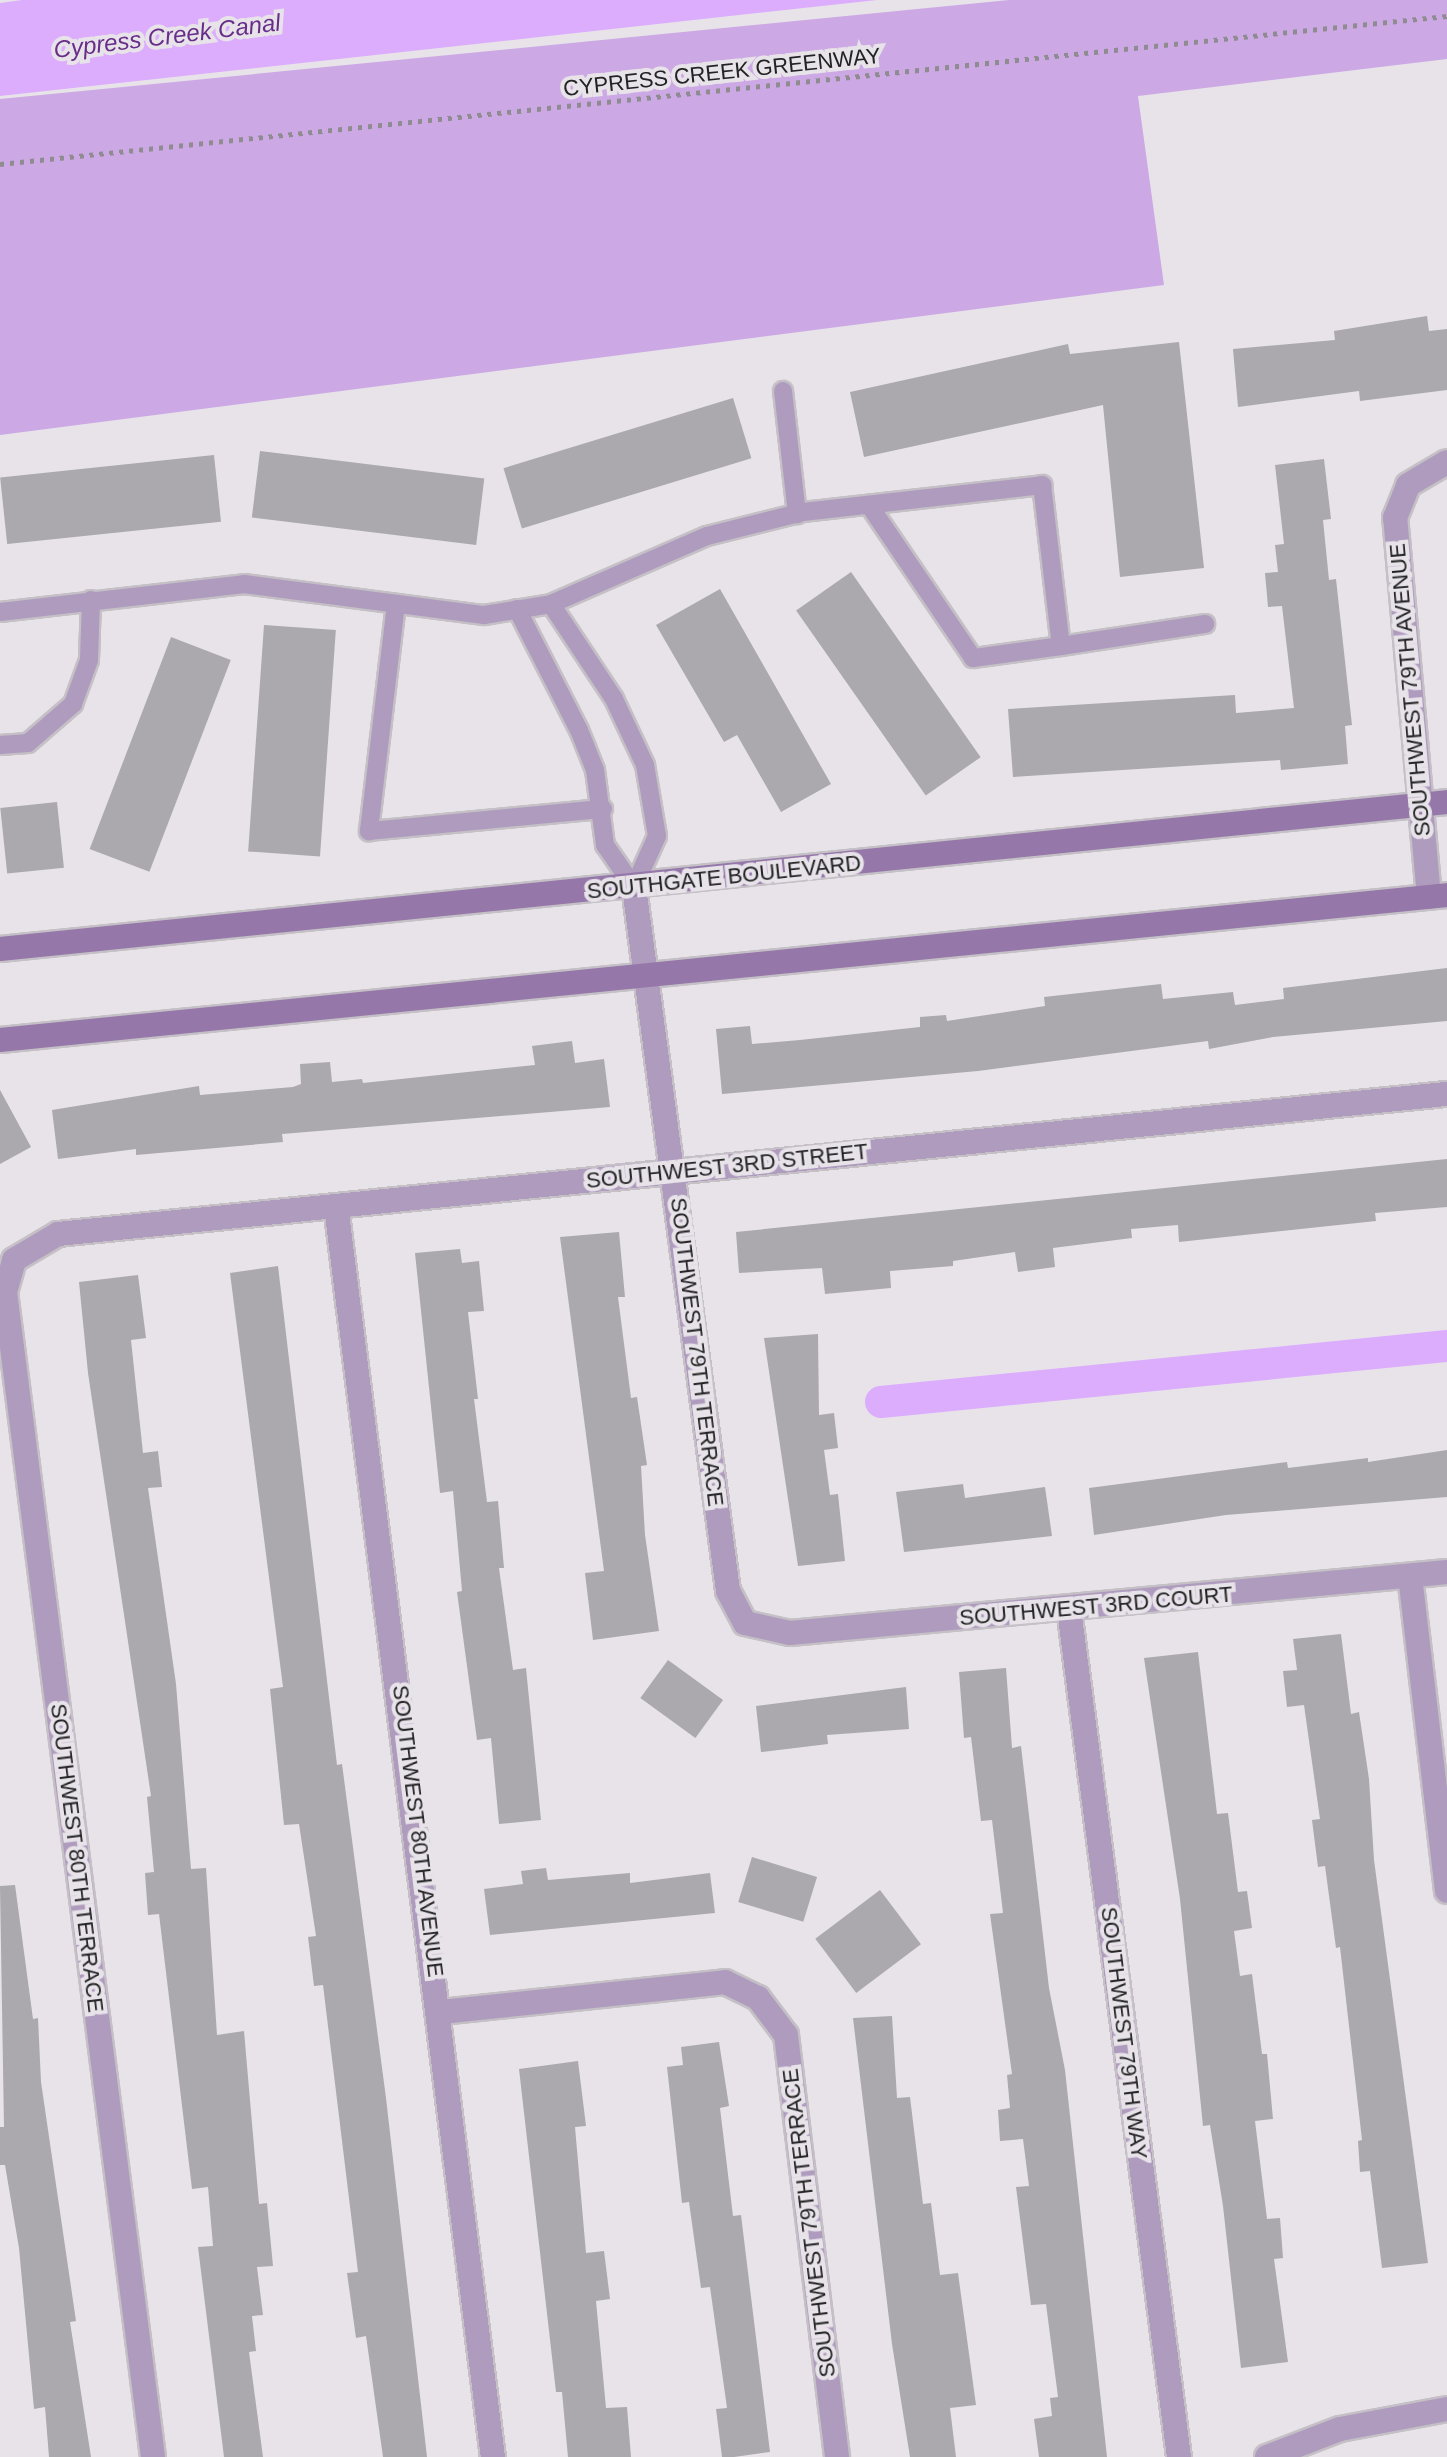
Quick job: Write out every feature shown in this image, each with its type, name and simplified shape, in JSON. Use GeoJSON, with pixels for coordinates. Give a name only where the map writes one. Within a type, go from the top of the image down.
{"type":"FeatureCollection","features":[{"type":"Feature","properties":{"kind":"main road","name":"SOUTHGATE BOULEVARD"},"geometry":{"type":"LineString","coordinates":[[0,949],[1447,802]]}},
{"type":"Feature","properties":{"kind":"main road"},"geometry":{"type":"LineString","coordinates":[[0,1040],[646,980],[1438,896]]}},
{"type":"Feature","properties":{"kind":"street","name":"SOUTHWEST 79TH AVENUE"},"geometry":{"type":"LineString","coordinates":[[1438,896],[1422,804],[1396,534],[1398,506],[1408,485],[1447,462]]}},
{"type":"Feature","properties":{"kind":"street","name":"SOUTHWEST 79TH TERRACE"},"geometry":{"type":"LineString","coordinates":[[634,887],[728,1591],[745,1623]]}},
{"type":"Feature","properties":{"kind":"street","name":"SOUTHWEST 3RD STREET"},"geometry":{"type":"LineString","coordinates":[[14,1260],[58,1234],[1447,1094]]}},
{"type":"Feature","properties":{"kind":"street","name":"SOUTHWEST 80TH AVENUE"},"geometry":{"type":"LineString","coordinates":[[336,1206],[441,2012],[493,2457]]}},
{"type":"Feature","properties":{"kind":"street","name":"SOUTHWEST 80TH TERRACE"},"geometry":{"type":"LineString","coordinates":[[14,1260],[5,1292],[153,2457]]}},
{"type":"Feature","properties":{"kind":"street","name":"SOUTHWEST 3RD COURT"},"geometry":{"type":"LineString","coordinates":[[745,1623],[790,1633],[1447,1572]]}},
{"type":"Feature","properties":{"kind":"street"},"geometry":{"type":"LineString","coordinates":[[1410,1576],[1447,1891]]}},
{"type":"Feature","properties":{"kind":"street","name":"SOUTHWEST 79TH WAY"},"geometry":{"type":"LineString","coordinates":[[1069,1609],[1179,2457]]}},
{"type":"Feature","properties":{"kind":"street","name":"SOUTHWEST 79TH TERRACE"},"geometry":{"type":"LineString","coordinates":[[441,2012],[725,1982],[758,1998],[786,2035],[837,2457]]}},
{"type":"Feature","properties":{"kind":"street"},"geometry":{"type":"LineString","coordinates":[[1267,2457],[1340,2429],[1447,2409]]}},
{"type":"Feature","properties":{"kind":"lane"},"geometry":{"type":"LineString","coordinates":[[783,391],[797,514]]}},
{"type":"Feature","properties":{"kind":"lane"},"geometry":{"type":"LineString","coordinates":[[0,612],[244,584],[484,615],[551,604],[707,536],[797,514],[1042,485],[1061,646]]}},
{"type":"Feature","properties":{"kind":"lane"},"geometry":{"type":"LineString","coordinates":[[869,505],[973,658],[1205,624]]}},
{"type":"Feature","properties":{"kind":"lane"},"geometry":{"type":"LineString","coordinates":[[0,745],[28,743],[73,704],[89,660],[91,600]]}},
{"type":"Feature","properties":{"kind":"lane"},"geometry":{"type":"LineString","coordinates":[[396,604],[369,831],[603,809]]}},
{"type":"Feature","properties":{"kind":"lane"},"geometry":{"type":"LineString","coordinates":[[551,604],[614,699],[645,765],[657,836],[634,887]]}},
{"type":"Feature","properties":{"kind":"lane"},"geometry":{"type":"LineString","coordinates":[[517,609],[579,730],[603,809],[605,845],[634,887]]}},
{"type":"Feature","properties":{"kind":"path","name":"CYPRESS CREEK GREENWAY"},"geometry":{"type":"LineString","coordinates":[[0,164],[1447,16]]}},
{"type":"Feature","properties":{"kind":"shaded area"},"geometry":{"type":"Polygon","coordinates":[[[1009,0],[1447,0],[1447,59],[1138,96],[1164,285],[0,435],[0,99],[1009,0]]]}},
{"type":"Feature","properties":{"kind":"water","name":"Cypress Creek Canal"},"geometry":{"type":"Polygon","coordinates":[[[22,0],[877,0],[0,96],[0,3],[22,0]]]}},
{"type":"Feature","properties":{"kind":"building"},"geometry":{"type":"Polygon","coordinates":[[[1427,316],[1429,331],[1447,329],[1447,390],[1360,401],[1359,391],[1238,407],[1233,349],[1335,340],[1334,331],[1427,316]]]}},
{"type":"Feature","properties":{"kind":"building"},"geometry":{"type":"Polygon","coordinates":[[[1179,342],[1204,568],[1120,577],[1103,405],[864,457],[850,392],[1068,344],[1070,354],[1179,342]]]}},
{"type":"Feature","properties":{"kind":"building"},"geometry":{"type":"Polygon","coordinates":[[[733,398],[751,458],[522,528],[503,468],[733,398]]]}},
{"type":"Feature","properties":{"kind":"building"},"geometry":{"type":"Polygon","coordinates":[[[260,451],[484,479],[476,545],[252,518],[260,451]]]}},
{"type":"Feature","properties":{"kind":"building"},"geometry":{"type":"Polygon","coordinates":[[[214,455],[221,522],[7,544],[0,477],[214,455]]]}},
{"type":"Feature","properties":{"kind":"building"},"geometry":{"type":"Polygon","coordinates":[[[1324,459],[1331,519],[1323,520],[1329,580],[1336,579],[1352,725],[1345,726],[1348,764],[1281,770],[1280,760],[1013,777],[1008,709],[1235,695],[1236,713],[1294,708],[1282,606],[1268,607],[1265,573],[1278,572],[1275,545],[1284,544],[1275,465],[1324,459]]]}},
{"type":"Feature","properties":{"kind":"building"},"geometry":{"type":"Polygon","coordinates":[[[851,572],[981,757],[926,796],[796,610],[851,572]]]}},
{"type":"Feature","properties":{"kind":"building"},"geometry":{"type":"Polygon","coordinates":[[[720,589],[831,784],[781,812],[737,735],[724,742],[656,625],[720,589]]]}},
{"type":"Feature","properties":{"kind":"building"},"geometry":{"type":"Polygon","coordinates":[[[264,625],[336,630],[320,856],[248,851],[264,625]]]}},
{"type":"Feature","properties":{"kind":"building"},"geometry":{"type":"Polygon","coordinates":[[[171,637],[231,660],[149,872],[90,849],[171,637]]]}},
{"type":"Feature","properties":{"kind":"building"},"geometry":{"type":"Polygon","coordinates":[[[57,802],[64,868],[7,874],[0,808],[57,802]]]}},
{"type":"Feature","properties":{"kind":"building"},"geometry":{"type":"Polygon","coordinates":[[[1447,968],[1447,1021],[1273,1037],[1209,1049],[1208,1041],[978,1071],[722,1094],[716,1029],[750,1026],[752,1044],[800,1040],[920,1027],[920,1017],[946,1015],[947,1021],[1045,1006],[1044,997],[1161,984],[1163,999],[1233,992],[1235,1005],[1284,999],[1283,988],[1447,968]]]}},
{"type":"Feature","properties":{"kind":"building"},"geometry":{"type":"Polygon","coordinates":[[[572,1041],[575,1063],[604,1059],[610,1107],[282,1134],[283,1142],[136,1155],[136,1149],[58,1159],[52,1110],[199,1086],[200,1095],[293,1087],[301,1084],[300,1064],[330,1062],[332,1082],[362,1079],[363,1083],[535,1065],[532,1046],[572,1041]]]}},
{"type":"Feature","properties":{"kind":"building"},"geometry":{"type":"Polygon","coordinates":[[[0,1090],[31,1147],[0,1164],[0,1090]]]}},
{"type":"Feature","properties":{"kind":"building"},"geometry":{"type":"Polygon","coordinates":[[[1447,1159],[1447,1207],[1375,1213],[1376,1221],[1179,1242],[1178,1225],[1131,1229],[1132,1238],[1053,1248],[1055,1267],[1018,1272],[1015,1252],[953,1261],[953,1266],[890,1271],[891,1288],[825,1294],[822,1268],[739,1273],[736,1232],[1447,1159]]]}},
{"type":"Feature","properties":{"kind":"building"},"geometry":{"type":"Polygon","coordinates":[[[619,1232],[625,1297],[618,1297],[631,1398],[637,1397],[647,1465],[641,1466],[645,1535],[659,1631],[593,1640],[585,1573],[604,1571],[560,1237],[619,1232]]]}},
{"type":"Feature","properties":{"kind":"building"},"geometry":{"type":"Polygon","coordinates":[[[460,1249],[462,1263],[479,1261],[484,1311],[468,1312],[478,1399],[474,1399],[487,1502],[498,1501],[504,1568],[499,1568],[513,1670],[526,1668],[541,1820],[499,1824],[491,1738],[477,1740],[457,1592],[462,1591],[453,1491],[440,1493],[415,1253],[460,1249]]]}},
{"type":"Feature","properties":{"kind":"building"},"geometry":{"type":"Polygon","coordinates":[[[278,1266],[337,1765],[342,1764],[386,2098],[427,2457],[383,2457],[366,2336],[356,2338],[347,2273],[358,2272],[323,1985],[314,1986],[308,1937],[316,1936],[299,1824],[284,1825],[270,1689],[283,1687],[230,1273],[278,1266]]]}},
{"type":"Feature","properties":{"kind":"building"},"geometry":{"type":"Polygon","coordinates":[[[138,1275],[146,1338],[131,1340],[143,1453],[158,1451],[162,1487],[148,1488],[176,1684],[191,1869],[206,1868],[217,2035],[244,2031],[259,2204],[267,2203],[273,2266],[257,2267],[263,2315],[252,2316],[256,2351],[249,2352],[263,2457],[224,2457],[198,2247],[213,2246],[208,2187],[192,2189],[159,1914],[148,1915],[145,1873],[154,1872],[147,1797],[151,1796],[88,1373],[79,1282],[138,1275]]]}},
{"type":"Feature","properties":{"kind":"building"},"geometry":{"type":"Polygon","coordinates":[[[818,1334],[819,1415],[834,1413],[838,1448],[824,1450],[830,1495],[838,1494],[845,1561],[798,1566],[764,1338],[818,1334]]]}},
{"type":"Feature","properties":{"kind":"building"},"geometry":{"type":"Polygon","coordinates":[[[1447,1450],[1447,1497],[1226,1515],[1094,1535],[1089,1488],[1287,1462],[1288,1468],[1368,1458],[1368,1462],[1447,1450]]]}},
{"type":"Feature","properties":{"kind":"building"},"geometry":{"type":"Polygon","coordinates":[[[963,1484],[965,1498],[1045,1487],[1052,1536],[904,1552],[896,1492],[963,1484]]]}},
{"type":"Feature","properties":{"kind":"building"},"geometry":{"type":"Polygon","coordinates":[[[1341,1634],[1351,1714],[1359,1712],[1369,1779],[1374,1860],[1428,2263],[1382,2268],[1370,2171],[1360,2172],[1358,2141],[1362,2140],[1340,1947],[1336,1948],[1325,1866],[1318,1867],[1312,1820],[1320,1819],[1304,1705],[1287,1707],[1283,1671],[1297,1670],[1293,1639],[1341,1634]]]}},
{"type":"Feature","properties":{"kind":"building"},"geometry":{"type":"Polygon","coordinates":[[[1198,1652],[1217,1814],[1228,1813],[1238,1892],[1247,1891],[1252,1928],[1234,1931],[1240,1976],[1252,1974],[1262,2054],[1267,2054],[1273,2119],[1255,2121],[1267,2219],[1280,2218],[1283,2258],[1274,2259],[1288,2362],[1241,2368],[1223,2206],[1210,2125],[1203,2126],[1180,1899],[1144,1658],[1198,1652]]]}},
{"type":"Feature","properties":{"kind":"building"},"geometry":{"type":"Polygon","coordinates":[[[668,1660],[723,1700],[695,1738],[640,1698],[668,1660]]]}},
{"type":"Feature","properties":{"kind":"building"},"geometry":{"type":"Polygon","coordinates":[[[1006,1668],[1012,1748],[1021,1746],[1049,1988],[1065,2070],[1107,2457],[1039,2457],[1034,2419],[1052,2416],[1050,2398],[1058,2397],[1046,2304],[1031,2305],[1016,2187],[1029,2186],[1023,2139],[1000,2141],[998,2110],[1010,2108],[1007,2075],[1012,2074],[990,1914],[1003,1913],[992,1820],[981,1821],[971,1737],[964,1738],[959,1672],[1006,1668]]]}},
{"type":"Feature","properties":{"kind":"building"},"geometry":{"type":"Polygon","coordinates":[[[906,1687],[909,1729],[827,1735],[828,1744],[761,1752],[756,1706],[906,1687]]]}},
{"type":"Feature","properties":{"kind":"building"},"geometry":{"type":"Polygon","coordinates":[[[752,1857],[817,1877],[803,1922],[738,1902],[752,1857]]]}},
{"type":"Feature","properties":{"kind":"building"},"geometry":{"type":"Polygon","coordinates":[[[546,1868],[548,1880],[630,1873],[630,1883],[710,1873],[715,1913],[490,1935],[484,1889],[523,1884],[521,1871],[546,1868]]]}},
{"type":"Feature","properties":{"kind":"building"},"geometry":{"type":"Polygon","coordinates":[[[15,1885],[33,2019],[38,2018],[41,2082],[76,2321],[70,2322],[91,2457],[49,2457],[45,2407],[34,2409],[19,2248],[5,2165],[0,2165],[0,2127],[4,2127],[0,1886],[15,1885]]]}},
{"type":"Feature","properties":{"kind":"building"},"geometry":{"type":"Polygon","coordinates":[[[880,1890],[921,1944],[856,1993],[815,1939],[880,1890]]]}},
{"type":"Feature","properties":{"kind":"building"},"geometry":{"type":"Polygon","coordinates":[[[892,2016],[897,2098],[910,2097],[923,2204],[931,2203],[940,2275],[958,2273],[976,2405],[950,2408],[956,2457],[910,2457],[892,2344],[853,2018],[892,2016]]]}},
{"type":"Feature","properties":{"kind":"building"},"geometry":{"type":"Polygon","coordinates":[[[719,2042],[729,2106],[720,2108],[733,2216],[741,2215],[770,2452],[734,2457],[722,2457],[716,2409],[727,2408],[710,2287],[701,2288],[689,2202],[682,2203],[667,2067],[683,2065],[681,2047],[719,2042]]]}},
{"type":"Feature","properties":{"kind":"building"},"geometry":{"type":"Polygon","coordinates":[[[578,2061],[586,2126],[575,2127],[586,2253],[604,2251],[610,2299],[596,2301],[606,2408],[627,2407],[631,2457],[568,2457],[562,2392],[556,2392],[519,2069],[578,2061]]]}},
{"type":"Feature","properties":{"kind":"waterway"},"geometry":{"type":"LineString","coordinates":[[881,1402],[1447,1346]]}}]}
